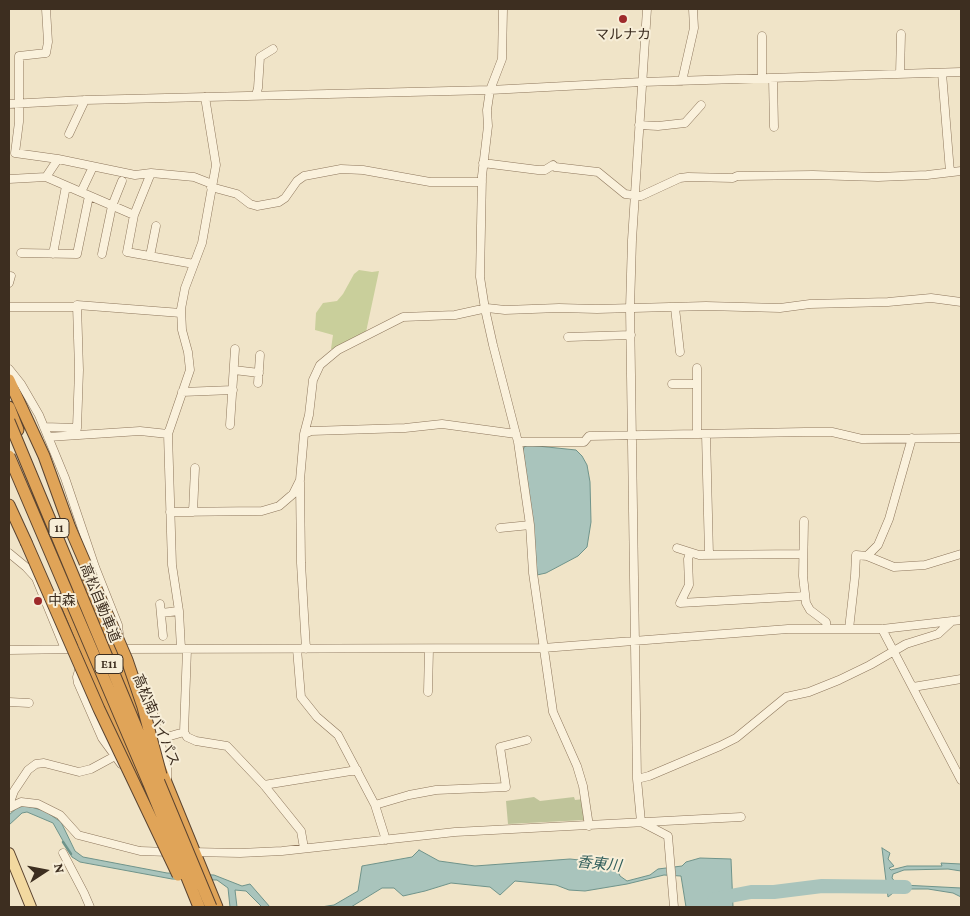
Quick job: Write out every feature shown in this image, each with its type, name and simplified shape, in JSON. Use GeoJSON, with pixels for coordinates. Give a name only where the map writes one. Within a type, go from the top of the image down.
{"type":"FeatureCollection","features":[{"type":"Feature","properties":{"kind":"highway"},"geometry":{"type":"LineString","coordinates":[[9,380],[44,456],[70,528],[127,660],[143,707],[172,816]]}},
{"type":"Feature","properties":{"kind":"highway","name":"高松南バイパス"},"geometry":{"type":"LineString","coordinates":[[9,407],[217,907]]}},
{"type":"Feature","properties":{"kind":"highway","name":"高松自動車道"},"geometry":{"type":"LineString","coordinates":[[9,421],[211,907]]}},
{"type":"Feature","properties":{"kind":"highway","name":"高松自動車道"},"geometry":{"type":"LineString","coordinates":[[9,457],[149,784],[197,907]]}},
{"type":"Feature","properties":{"kind":"highway","name":"11"},"geometry":{"type":"LineString","coordinates":[[9,457],[84,649],[171,852],[197,907]]}},
{"type":"Feature","properties":{"kind":"highway"},"geometry":{"type":"LineString","coordinates":[[9,505],[99,709],[184,887],[197,907]]}},
{"type":"Feature","properties":{"kind":"main road"},"geometry":{"type":"LineString","coordinates":[[9,853],[31,907]]}},
{"type":"Feature","properties":{"kind":"street"},"geometry":{"type":"LineString","coordinates":[[46,9],[48,32],[46,53],[19,56],[18,136],[15,153],[58,159],[135,175],[151,173],[194,177],[211,186],[237,194],[250,204],[257,206],[278,202],[285,198],[296,182],[304,176],[341,168],[430,182],[482,182]]}},
{"type":"Feature","properties":{"kind":"street"},"geometry":{"type":"LineString","coordinates":[[503,9],[502,59],[490,90],[487,110],[488,126],[482,182],[480,277],[485,309],[518,442],[530,525],[533,573],[553,712],[577,766],[583,786],[590,826]]}},
{"type":"Feature","properties":{"kind":"street"},"geometry":{"type":"LineString","coordinates":[[641,822],[637,779],[630,308],[632,240],[647,9]]}},
{"type":"Feature","properties":{"kind":"street"},"geometry":{"type":"LineString","coordinates":[[682,81],[694,28],[693,9]]}},
{"type":"Feature","properties":{"kind":"street"},"geometry":{"type":"LineString","coordinates":[[900,74],[901,34]]}},
{"type":"Feature","properties":{"kind":"street"},"geometry":{"type":"LineString","coordinates":[[762,36],[762,78]]}},
{"type":"Feature","properties":{"kind":"street"},"geometry":{"type":"LineString","coordinates":[[256,95],[260,57],[273,49]]}},
{"type":"Feature","properties":{"kind":"street"},"geometry":{"type":"LineString","coordinates":[[942,73],[950,172]]}},
{"type":"Feature","properties":{"kind":"street"},"geometry":{"type":"LineString","coordinates":[[9,104],[256,95],[490,90],[762,78],[960,74]]}},
{"type":"Feature","properties":{"kind":"street"},"geometry":{"type":"LineString","coordinates":[[773,78],[774,127]]}},
{"type":"Feature","properties":{"kind":"street"},"geometry":{"type":"LineString","coordinates":[[205,97],[216,164],[202,243],[185,288],[181,313],[182,330],[188,352],[190,370],[168,434],[172,565],[184,649],[184,732],[187,737],[196,741],[227,746],[264,785],[301,831],[304,848]]}},
{"type":"Feature","properties":{"kind":"street"},"geometry":{"type":"LineString","coordinates":[[68,134],[85,100]]}},
{"type":"Feature","properties":{"kind":"street"},"geometry":{"type":"LineString","coordinates":[[639,125],[658,126],[685,123],[701,105]]}},
{"type":"Feature","properties":{"kind":"street"},"geometry":{"type":"LineString","coordinates":[[46,177],[58,159]]}},
{"type":"Feature","properties":{"kind":"street"},"geometry":{"type":"LineString","coordinates":[[484,163],[538,170],[545,170],[553,166],[598,172],[625,194],[641,196],[680,178],[688,177],[733,178],[737,176],[813,175],[878,177],[927,175],[961,171]]}},
{"type":"Feature","properties":{"kind":"street"},"geometry":{"type":"LineString","coordinates":[[81,192],[91,171]]}},
{"type":"Feature","properties":{"kind":"street"},"geometry":{"type":"LineString","coordinates":[[151,173],[134,215],[128,252],[194,264]]}},
{"type":"Feature","properties":{"kind":"street"},"geometry":{"type":"LineString","coordinates":[[9,179],[46,177],[134,215]]}},
{"type":"Feature","properties":{"kind":"street"},"geometry":{"type":"LineString","coordinates":[[102,254],[112,206],[122,181]]}},
{"type":"Feature","properties":{"kind":"street"},"geometry":{"type":"LineString","coordinates":[[53,254],[66,186]]}},
{"type":"Feature","properties":{"kind":"street"},"geometry":{"type":"LineString","coordinates":[[21,253],[77,254],[89,196]]}},
{"type":"Feature","properties":{"kind":"street"},"geometry":{"type":"LineString","coordinates":[[150,256],[156,226]]}},
{"type":"Feature","properties":{"kind":"street"},"geometry":{"type":"LineString","coordinates":[[306,649],[301,562],[300,480],[304,434],[316,372],[328,357],[338,350],[403,317],[455,315],[485,309],[675,308],[706,306],[794,308],[810,304],[888,302],[931,298],[961,302]]}},
{"type":"Feature","properties":{"kind":"street"},"geometry":{"type":"LineString","coordinates":[[9,307],[77,307],[77,305],[181,313]]}},
{"type":"Feature","properties":{"kind":"street"},"geometry":{"type":"LineString","coordinates":[[77,307],[79,370],[77,432]]}},
{"type":"Feature","properties":{"kind":"street"},"geometry":{"type":"LineString","coordinates":[[675,308],[680,352]]}},
{"type":"Feature","properties":{"kind":"street"},"geometry":{"type":"LineString","coordinates":[[568,336],[631,335]]}},
{"type":"Feature","properties":{"kind":"street"},"geometry":{"type":"LineString","coordinates":[[230,425],[235,349]]}},
{"type":"Feature","properties":{"kind":"street"},"geometry":{"type":"LineString","coordinates":[[258,383],[260,355]]}},
{"type":"Feature","properties":{"kind":"street"},"geometry":{"type":"LineString","coordinates":[[697,434],[698,368]]}},
{"type":"Feature","properties":{"kind":"street"},"geometry":{"type":"LineString","coordinates":[[9,369],[30,400],[44,427],[65,478],[95,567],[118,624],[119,634],[110,649]]}},
{"type":"Feature","properties":{"kind":"street"},"geometry":{"type":"LineString","coordinates":[[234,370],[259,373]]}},
{"type":"Feature","properties":{"kind":"street"},"geometry":{"type":"LineString","coordinates":[[672,384],[697,384]]}},
{"type":"Feature","properties":{"kind":"street"},"geometry":{"type":"LineString","coordinates":[[182,392],[233,390]]}},
{"type":"Feature","properties":{"kind":"street"},"geometry":{"type":"LineString","coordinates":[[304,434],[311,431],[406,428],[442,424],[516,434]]}},
{"type":"Feature","properties":{"kind":"street"},"geometry":{"type":"LineString","coordinates":[[44,427],[77,432],[168,434]]}},
{"type":"Feature","properties":{"kind":"street"},"geometry":{"type":"LineString","coordinates":[[48,437],[77,432]]}},
{"type":"Feature","properties":{"kind":"street"},"geometry":{"type":"LineString","coordinates":[[518,442],[584,442],[589,436],[832,432],[862,439],[961,438]]}},
{"type":"Feature","properties":{"kind":"street"},"geometry":{"type":"LineString","coordinates":[[706,434],[709,555]]}},
{"type":"Feature","properties":{"kind":"street"},"geometry":{"type":"LineString","coordinates":[[867,556],[878,545],[889,519],[912,438]]}},
{"type":"Feature","properties":{"kind":"street"},"geometry":{"type":"LineString","coordinates":[[193,512],[195,468]]}},
{"type":"Feature","properties":{"kind":"street"},"geometry":{"type":"LineString","coordinates":[[170,512],[262,511],[279,506],[293,494],[300,480]]}},
{"type":"Feature","properties":{"kind":"street"},"geometry":{"type":"LineString","coordinates":[[804,521],[802,554],[805,596],[810,610],[826,622],[828,629]]}},
{"type":"Feature","properties":{"kind":"street"},"geometry":{"type":"LineString","coordinates":[[500,528],[530,525]]}},
{"type":"Feature","properties":{"kind":"street"},"geometry":{"type":"LineString","coordinates":[[677,548],[690,553],[709,555],[802,554]]}},
{"type":"Feature","properties":{"kind":"street"},"geometry":{"type":"LineString","coordinates":[[9,553],[36,578],[65,649]]}},
{"type":"Feature","properties":{"kind":"street"},"geometry":{"type":"LineString","coordinates":[[690,553],[688,559],[690,586],[680,602],[805,596]]}},
{"type":"Feature","properties":{"kind":"street"},"geometry":{"type":"LineString","coordinates":[[849,629],[856,555],[867,556],[894,567],[906,567],[938,562],[961,554]]}},
{"type":"Feature","properties":{"kind":"street"},"geometry":{"type":"LineString","coordinates":[[163,636],[161,608],[179,610]]}},
{"type":"Feature","properties":{"kind":"street"},"geometry":{"type":"LineString","coordinates":[[9,650],[543,648],[788,629],[882,629],[961,620]]}},
{"type":"Feature","properties":{"kind":"street"},"geometry":{"type":"LineString","coordinates":[[637,779],[649,776],[736,738],[786,697],[809,692],[839,680],[906,644],[938,634],[952,621]]}},
{"type":"Feature","properties":{"kind":"street"},"geometry":{"type":"LineString","coordinates":[[882,629],[961,780]]}},
{"type":"Feature","properties":{"kind":"street"},"geometry":{"type":"LineString","coordinates":[[84,649],[77,677],[78,683],[102,738],[153,808]]}},
{"type":"Feature","properties":{"kind":"street"},"geometry":{"type":"LineString","coordinates":[[297,649],[301,697],[317,717],[338,735],[375,805],[386,840]]}},
{"type":"Feature","properties":{"kind":"street"},"geometry":{"type":"LineString","coordinates":[[428,692],[429,649]]}},
{"type":"Feature","properties":{"kind":"street"},"geometry":{"type":"LineString","coordinates":[[912,687],[961,679]]}},
{"type":"Feature","properties":{"kind":"street"},"geometry":{"type":"LineString","coordinates":[[125,685],[143,697],[150,706],[167,768],[166,781]]}},
{"type":"Feature","properties":{"kind":"street"},"geometry":{"type":"LineString","coordinates":[[9,702],[29,703]]}},
{"type":"Feature","properties":{"kind":"street"},"geometry":{"type":"LineString","coordinates":[[160,739],[184,732]]}},
{"type":"Feature","properties":{"kind":"street"},"geometry":{"type":"LineString","coordinates":[[375,805],[409,795],[436,790],[506,787],[500,747],[527,740]]}},
{"type":"Feature","properties":{"kind":"street"},"geometry":{"type":"LineString","coordinates":[[9,806],[14,791],[28,770],[36,764],[44,763],[79,772],[91,769],[115,756]]}},
{"type":"Feature","properties":{"kind":"street"},"geometry":{"type":"LineString","coordinates":[[264,785],[357,770]]}},
{"type":"Feature","properties":{"kind":"street"},"geometry":{"type":"LineString","coordinates":[[9,806],[20,802],[38,804],[60,815],[78,835],[140,851],[171,852],[240,853],[455,832],[741,817]]}},
{"type":"Feature","properties":{"kind":"street"},"geometry":{"type":"LineString","coordinates":[[641,822],[668,836],[674,907]]}},
{"type":"Feature","properties":{"kind":"street"},"geometry":{"type":"LineString","coordinates":[[63,853],[90,907]]}},
{"type":"Feature","properties":{"kind":"green space"},"geometry":{"type":"Polygon","coordinates":[[[359,270],[379,271],[366,332],[335,349],[331,349],[333,335],[315,330],[316,313],[323,303],[337,301],[354,274],[359,270]]]}},
{"type":"Feature","properties":{"kind":"green space"},"geometry":{"type":"Polygon","coordinates":[[[534,797],[540,801],[574,797],[575,800],[584,799],[587,817],[584,820],[508,824],[506,801],[534,797]]]}},
{"type":"Feature","properties":{"kind":"water"},"geometry":{"type":"Polygon","coordinates":[[[528,445],[576,450],[587,465],[590,482],[591,522],[587,547],[578,556],[546,573],[537,575],[533,525],[523,451],[524,447],[528,445]]]}},
{"type":"Feature","properties":{"kind":"water"},"geometry":{"type":"Polygon","coordinates":[[[27,806],[45,811],[61,822],[75,851],[83,857],[167,873],[214,875],[242,886],[250,884],[270,907],[262,907],[246,891],[235,890],[237,907],[230,907],[228,888],[217,880],[172,879],[80,862],[72,857],[53,823],[27,812],[22,813],[9,825],[9,815],[18,807],[27,806]]]}},
{"type":"Feature","properties":{"kind":"water"},"geometry":{"type":"Polygon","coordinates":[[[882,848],[890,853],[888,859],[894,866],[889,868],[891,870],[907,866],[942,866],[941,863],[961,864],[961,871],[948,869],[904,870],[893,874],[892,878],[896,883],[903,885],[961,888],[961,897],[953,893],[928,889],[898,889],[888,897],[882,848]]]}},
{"type":"Feature","properties":{"kind":"water"},"geometry":{"type":"Polygon","coordinates":[[[419,850],[439,861],[475,866],[570,859],[589,861],[602,867],[617,869],[620,876],[627,881],[650,875],[658,869],[682,866],[686,862],[700,858],[731,859],[733,907],[686,907],[681,876],[664,875],[585,891],[569,890],[556,885],[515,881],[500,895],[490,887],[451,883],[403,896],[394,888],[382,888],[351,907],[321,907],[334,905],[358,891],[362,866],[412,857],[419,850]]]}},
{"type":"Feature","properties":{"kind":"waterway"},"geometry":{"type":"LineString","coordinates":[[63,842],[71,854]]}},
{"type":"Feature","properties":{"kind":"waterway","name":"香東川"},"geometry":{"type":"LineString","coordinates":[[715,899],[751,892],[774,892],[822,886],[905,887]]}},
{"type":"Feature","properties":{"kind":"place","name":"マルナカ"},"geometry":{"type":"Point","coordinates":[623,19]}},
{"type":"Feature","properties":{"kind":"place","name":"中森"},"geometry":{"type":"Point","coordinates":[38,601]}}]}
